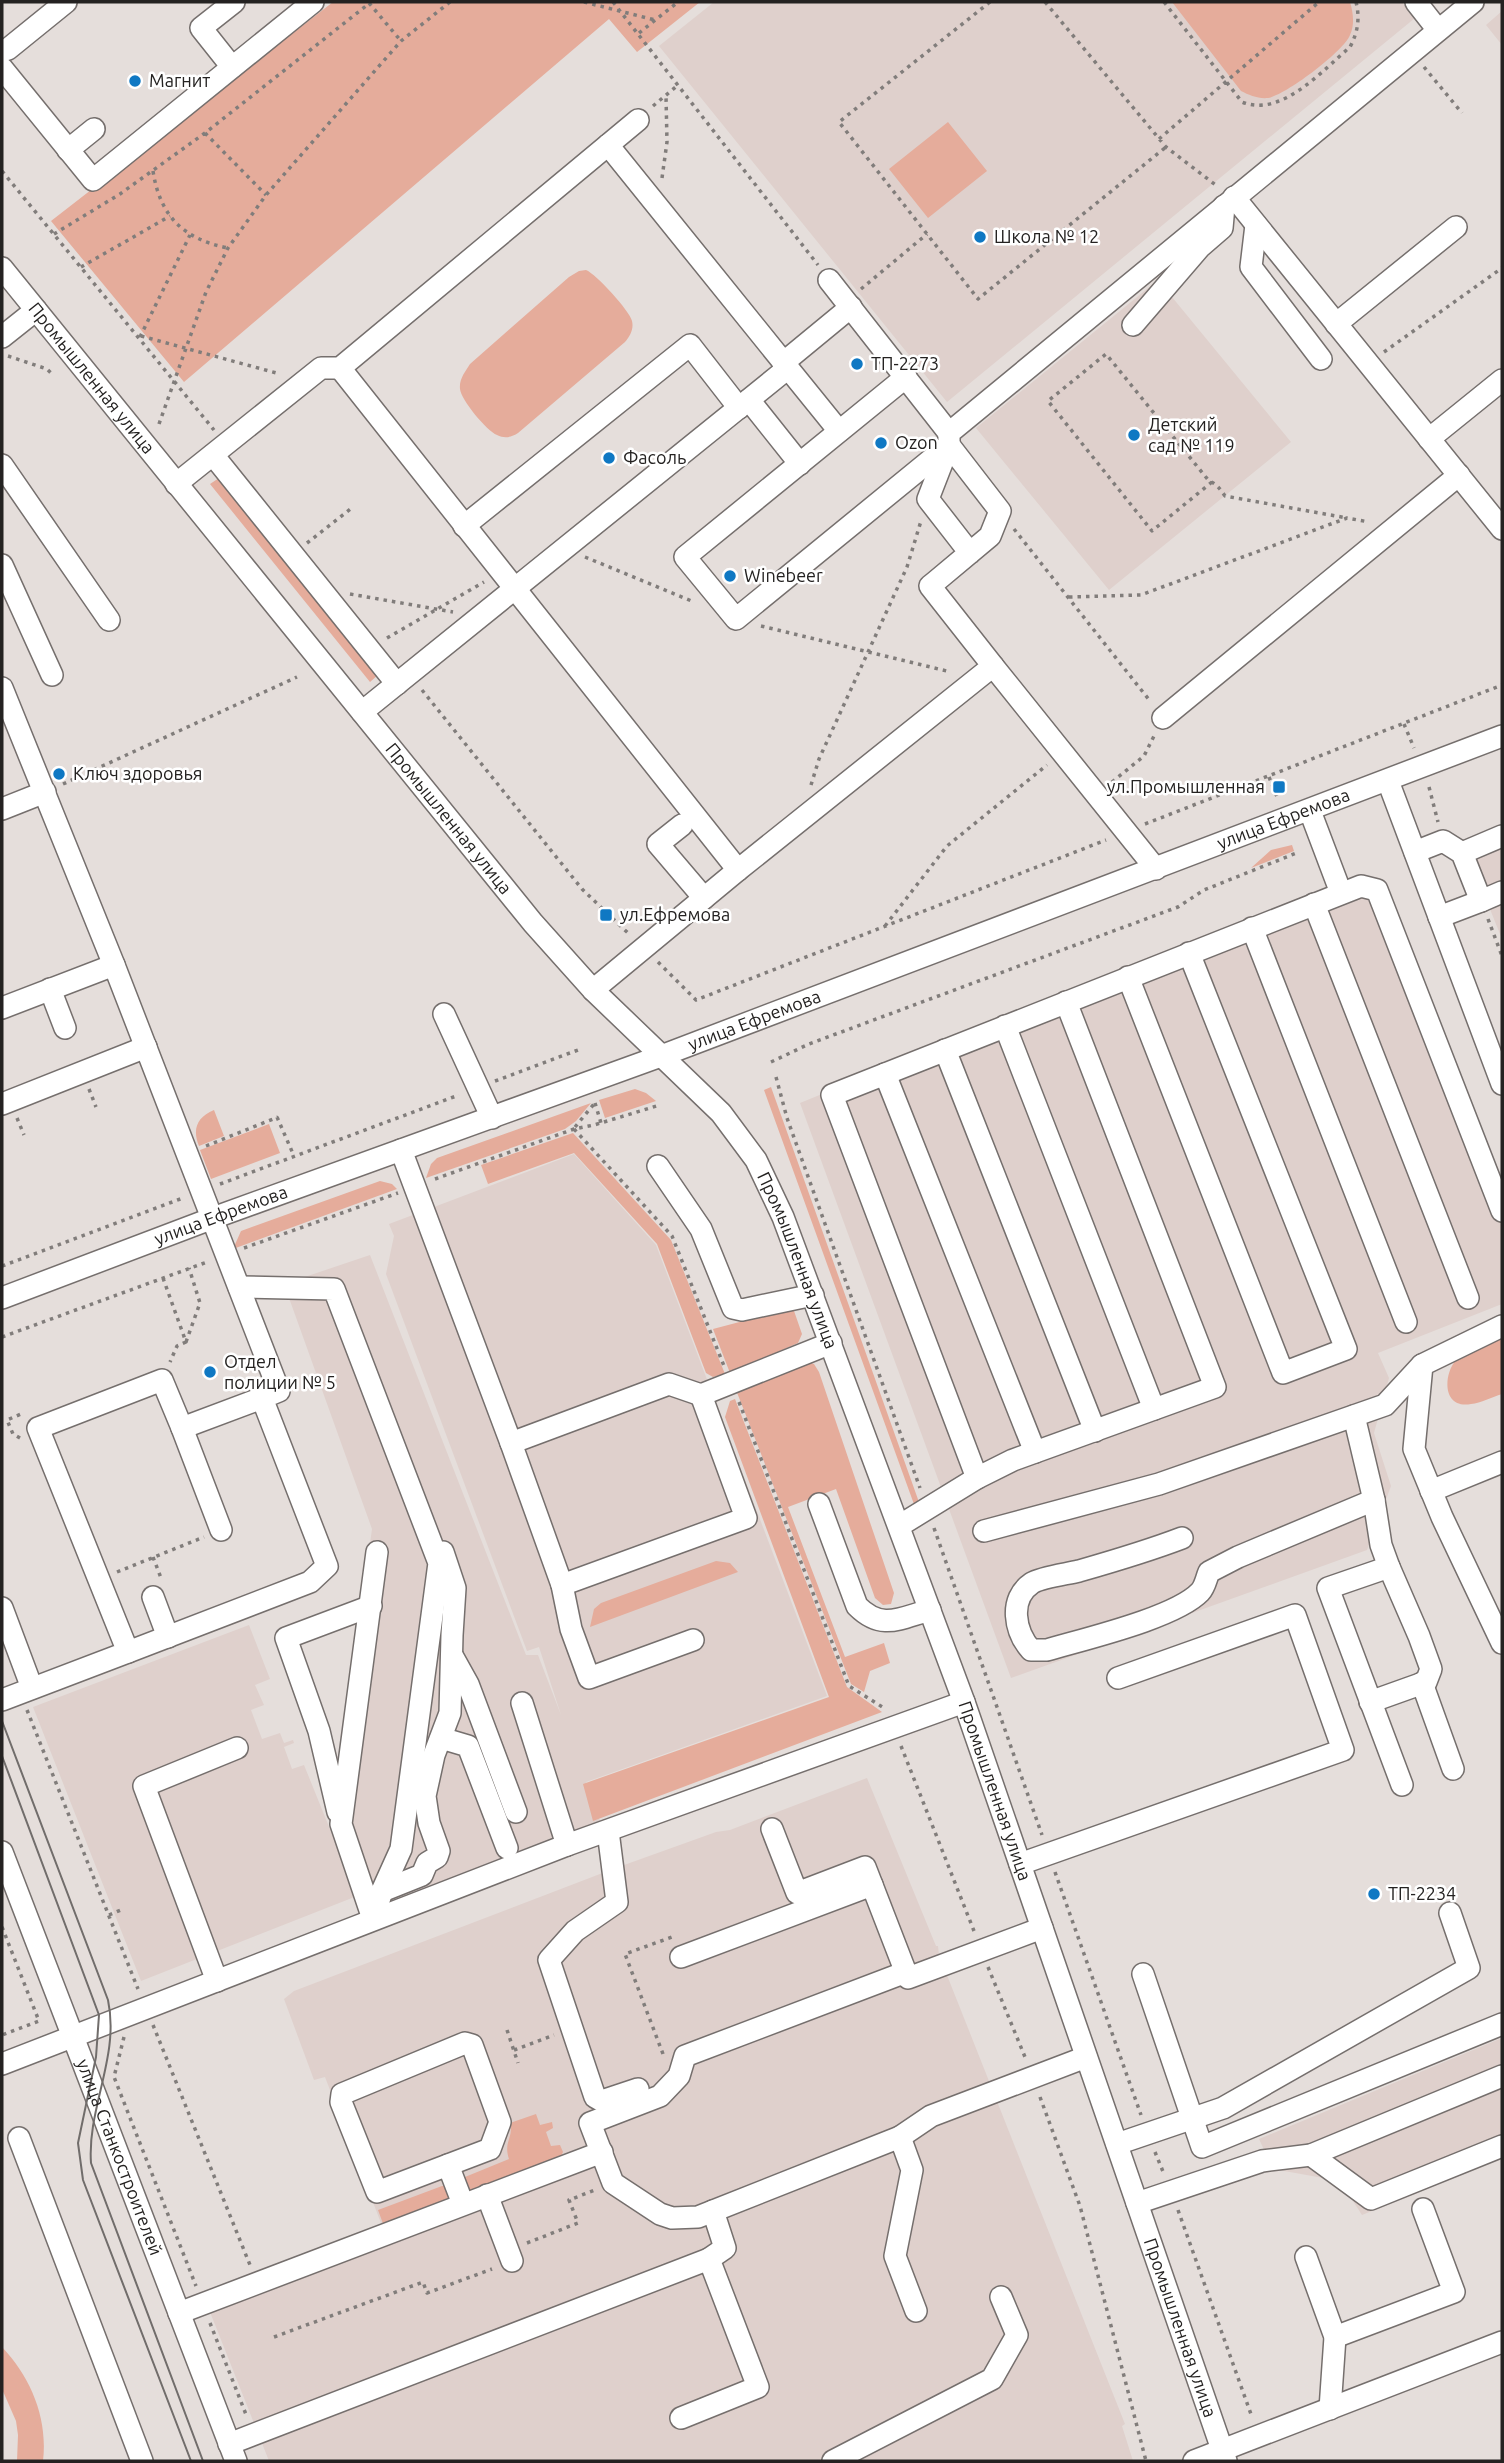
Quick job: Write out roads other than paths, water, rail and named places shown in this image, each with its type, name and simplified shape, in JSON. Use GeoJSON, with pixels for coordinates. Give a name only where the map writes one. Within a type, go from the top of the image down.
{"type":"FeatureCollection","features":[{"type":"Feature","properties":{"kind":"street"},"geometry":{"type":"LineString","coordinates":[[2,51],[66,2]]}},
{"type":"Feature","properties":{"kind":"street"},"geometry":{"type":"LineString","coordinates":[[232,68],[201,28],[234,2]]}},
{"type":"Feature","properties":{"kind":"street"},"geometry":{"type":"LineString","coordinates":[[2,68],[93,180],[313,2]]}},
{"type":"Feature","properties":{"kind":"street"},"geometry":{"type":"LineString","coordinates":[[1416,2],[1438,30]]}},
{"type":"Feature","properties":{"kind":"street"},"geometry":{"type":"LineString","coordinates":[[906,377],[685,557],[736,619],[1229,201],[1473,2]]}},
{"type":"Feature","properties":{"kind":"street"},"geometry":{"type":"LineString","coordinates":[[176,484],[321,368],[340,368],[638,120]]}},
{"type":"Feature","properties":{"kind":"street"},"geometry":{"type":"LineString","coordinates":[[68,150],[94,128]]}},
{"type":"Feature","properties":{"kind":"street"},"geometry":{"type":"LineString","coordinates":[[608,145],[839,431]]}},
{"type":"Feature","properties":{"kind":"street"},"geometry":{"type":"LineString","coordinates":[[1229,201],[1256,225],[1502,529]]}},
{"type":"Feature","properties":{"kind":"street"},"geometry":{"type":"LineString","coordinates":[[1133,325],[1200,247],[1222,228],[1229,201]]}},
{"type":"Feature","properties":{"kind":"street"},"geometry":{"type":"LineString","coordinates":[[1256,225],[1251,267],[1321,359]]}},
{"type":"Feature","properties":{"kind":"street"},"geometry":{"type":"LineString","coordinates":[[1336,324],[1456,227]]}},
{"type":"Feature","properties":{"kind":"street","name":"Промышленная улица"},"geometry":{"type":"LineString","coordinates":[[2,268],[533,923],[593,990],[721,1113],[756,1160],[783,1217],[813,1294],[964,1702],[1224,2456]]}},
{"type":"Feature","properties":{"kind":"street"},"geometry":{"type":"LineString","coordinates":[[829,280],[906,377],[1000,511],[990,536],[930,586],[985,672],[1063,752],[1156,869]]}},
{"type":"Feature","properties":{"kind":"street"},"geometry":{"type":"LineString","coordinates":[[362,712],[479,617],[507,581],[564,548],[744,404],[848,304]]}},
{"type":"Feature","properties":{"kind":"street"},"geometry":{"type":"LineString","coordinates":[[2,337],[36,310]]}},
{"type":"Feature","properties":{"kind":"street"},"geometry":{"type":"LineString","coordinates":[[464,526],[690,345],[800,464]]}},
{"type":"Feature","properties":{"kind":"street"},"geometry":{"type":"LineString","coordinates":[[340,368],[738,870]]}},
{"type":"Feature","properties":{"kind":"street"},"geometry":{"type":"LineString","coordinates":[[1429,439],[1502,380]]}},
{"type":"Feature","properties":{"kind":"street"},"geometry":{"type":"LineString","coordinates":[[949,439],[928,499],[970,553]]}},
{"type":"Feature","properties":{"kind":"street"},"geometry":{"type":"LineString","coordinates":[[214,454],[397,684]]}},
{"type":"Feature","properties":{"kind":"street"},"geometry":{"type":"LineString","coordinates":[[2,465],[109,620]]}},
{"type":"Feature","properties":{"kind":"street"},"geometry":{"type":"LineString","coordinates":[[1163,718],[1458,475]]}},
{"type":"Feature","properties":{"kind":"street"},"geometry":{"type":"LineString","coordinates":[[2,565],[52,675]]}},
{"type":"Feature","properties":{"kind":"street"},"geometry":{"type":"LineString","coordinates":[[593,990],[985,672]]}},
{"type":"Feature","properties":{"kind":"street"},"geometry":{"type":"LineString","coordinates":[[2,688],[114,965],[279,1391],[182,1428]]}},
{"type":"Feature","properties":{"kind":"street","name":"улица Ефремова"},"geometry":{"type":"LineString","coordinates":[[2,1298],[213,1218],[661,1056],[1502,736]]}},
{"type":"Feature","properties":{"kind":"street"},"geometry":{"type":"LineString","coordinates":[[1388,781],[1439,917],[1495,1043],[1502,1084]]}},
{"type":"Feature","properties":{"kind":"street"},"geometry":{"type":"LineString","coordinates":[[2,809],[45,792]]}},
{"type":"Feature","properties":{"kind":"street"},"geometry":{"type":"LineString","coordinates":[[1310,811],[1341,893]]}},
{"type":"Feature","properties":{"kind":"street"},"geometry":{"type":"LineString","coordinates":[[682,825],[658,844],[704,898]]}},
{"type":"Feature","properties":{"kind":"street"},"geometry":{"type":"LineString","coordinates":[[1462,853],[1502,836]]}},
{"type":"Feature","properties":{"kind":"street"},"geometry":{"type":"LineString","coordinates":[[1415,852],[1443,841],[1462,853],[1481,901]]}},
{"type":"Feature","properties":{"kind":"street"},"geometry":{"type":"LineString","coordinates":[[977,1478],[832,1095],[1361,886],[1377,890],[1502,1212]]}},
{"type":"Feature","properties":{"kind":"street"},"geometry":{"type":"LineString","coordinates":[[1439,917],[1502,892]]}},
{"type":"Feature","properties":{"kind":"street"},"geometry":{"type":"LineString","coordinates":[[1314,904],[1468,1298]]}},
{"type":"Feature","properties":{"kind":"street"},"geometry":{"type":"LineString","coordinates":[[1252,928],[1406,1322]]}},
{"type":"Feature","properties":{"kind":"street"},"geometry":{"type":"LineString","coordinates":[[1128,977],[1283,1373],[1346,1349],[1189,953]]}},
{"type":"Feature","properties":{"kind":"street"},"geometry":{"type":"LineString","coordinates":[[2,1008],[114,965]]}},
{"type":"Feature","properties":{"kind":"street"},"geometry":{"type":"LineString","coordinates":[[50,989],[65,1028]]}},
{"type":"Feature","properties":{"kind":"street"},"geometry":{"type":"LineString","coordinates":[[900,1525],[977,1478],[1035,1452],[1215,1387],[1066,1002]]}},
{"type":"Feature","properties":{"kind":"street"},"geometry":{"type":"LineString","coordinates":[[444,1014],[492,1118]]}},
{"type":"Feature","properties":{"kind":"street"},"geometry":{"type":"LineString","coordinates":[[1005,1026],[1154,1409]]}},
{"type":"Feature","properties":{"kind":"street"},"geometry":{"type":"LineString","coordinates":[[2,1104],[146,1047]]}},
{"type":"Feature","properties":{"kind":"street"},"geometry":{"type":"LineString","coordinates":[[945,1050],[1095,1431]]}},
{"type":"Feature","properties":{"kind":"street"},"geometry":{"type":"LineString","coordinates":[[885,1074],[1035,1452]]}},
{"type":"Feature","properties":{"kind":"street"},"geometry":{"type":"LineString","coordinates":[[401,1150],[562,1585],[571,1629],[589,1678],[693,1640]]}},
{"type":"Feature","properties":{"kind":"street"},"geometry":{"type":"LineString","coordinates":[[658,1166],[701,1229],[733,1308],[742,1311],[813,1294]]}},
{"type":"Feature","properties":{"kind":"street"},"geometry":{"type":"LineString","coordinates":[[239,1287],[334,1289],[439,1563],[401,1849],[373,1919]]}},
{"type":"Feature","properties":{"kind":"street"},"geometry":{"type":"LineString","coordinates":[[985,1531],[1159,1484],[1385,1405],[1422,1365],[1502,1326]]}},
{"type":"Feature","properties":{"kind":"street"},"geometry":{"type":"LineString","coordinates":[[511,1443],[669,1384],[701,1395],[831,1343]]}},
{"type":"Feature","properties":{"kind":"street"},"geometry":{"type":"LineString","coordinates":[[1422,1365],[1414,1449],[1502,1643]]}},
{"type":"Feature","properties":{"kind":"street"},"geometry":{"type":"LineString","coordinates":[[128,1652],[38,1428],[162,1380],[221,1530]]}},
{"type":"Feature","properties":{"kind":"street"},"geometry":{"type":"LineString","coordinates":[[562,1585],[746,1518],[701,1395]]}},
{"type":"Feature","properties":{"kind":"street"},"geometry":{"type":"LineString","coordinates":[[2,1608],[18,1693],[310,1582],[327,1566],[262,1398]]}},
{"type":"Feature","properties":{"kind":"street"},"geometry":{"type":"LineString","coordinates":[[1353,1416],[1374,1500],[1381,1545],[1431,1669],[1426,1682],[1370,1702]]}},
{"type":"Feature","properties":{"kind":"street"},"geometry":{"type":"LineString","coordinates":[[1431,1491],[1502,1462]]}},
{"type":"Feature","properties":{"kind":"street"},"geometry":{"type":"LineString","coordinates":[[1182,1538],[1137,1555],[1033,1583],[1020,1596],[1017,1606],[1018,1627],[1024,1641],[1031,1650],[1047,1650],[1165,1614],[1202,1590],[1209,1572],[1238,1557],[1374,1500]]}},
{"type":"Feature","properties":{"kind":"street"},"geometry":{"type":"LineString","coordinates":[[820,1504],[858,1606],[867,1616],[881,1622],[930,1610]]}},
{"type":"Feature","properties":{"kind":"street"},"geometry":{"type":"LineString","coordinates":[[382,1891],[422,1875],[427,1863],[437,1857],[439,1851],[429,1823],[425,1797],[434,1755],[450,1713],[455,1588],[439,1541],[422,1518]]}},
{"type":"Feature","properties":{"kind":"street"},"geometry":{"type":"LineString","coordinates":[[341,1825],[377,1552]]}},
{"type":"Feature","properties":{"kind":"street"},"geometry":{"type":"LineString","coordinates":[[1389,1567],[1328,1588],[1402,1785]]}},
{"type":"Feature","properties":{"kind":"street"},"geometry":{"type":"LineString","coordinates":[[153,1597],[168,1637]]}},
{"type":"Feature","properties":{"kind":"street"},"geometry":{"type":"LineString","coordinates":[[371,1606],[286,1638],[319,1731],[341,1825],[373,1919]]}},
{"type":"Feature","properties":{"kind":"street"},"geometry":{"type":"LineString","coordinates":[[1020,1864],[1343,1750],[1296,1615],[1118,1678]]}},
{"type":"Feature","properties":{"kind":"street"},"geometry":{"type":"LineString","coordinates":[[452,1656],[468,1684],[516,1812]]}},
{"type":"Feature","properties":{"kind":"street"},"geometry":{"type":"LineString","coordinates":[[1422,1683],[1453,1769]]}},
{"type":"Feature","properties":{"kind":"street"},"geometry":{"type":"LineString","coordinates":[[2,2064],[567,1845],[964,1702]]}},
{"type":"Feature","properties":{"kind":"street"},"geometry":{"type":"LineString","coordinates":[[522,1703],[567,1845]]}},
{"type":"Feature","properties":{"kind":"street"},"geometry":{"type":"LineString","coordinates":[[441,1738],[468,1746],[507,1848]]}},
{"type":"Feature","properties":{"kind":"street"},"geometry":{"type":"LineString","coordinates":[[217,1981],[144,1786],[237,1748]]}},
{"type":"Feature","properties":{"kind":"street"},"geometry":{"type":"LineString","coordinates":[[772,1829],[797,1893],[865,1867],[908,1978],[1042,1928]]}},
{"type":"Feature","properties":{"kind":"street"},"geometry":{"type":"LineString","coordinates":[[608,1831],[617,1902],[575,1931],[549,1960],[598,2100],[638,2089]]}},
{"type":"Feature","properties":{"kind":"street","name":"улица Станкостроителей"},"geometry":{"type":"LineString","coordinates":[[2,1852],[233,2452]]}},
{"type":"Feature","properties":{"kind":"street"},"geometry":{"type":"LineString","coordinates":[[681,1957],[872,1885]]}},
{"type":"Feature","properties":{"kind":"street"},"geometry":{"type":"LineString","coordinates":[[1116,2144],[1223,2108],[1469,1968],[1450,1913]]}},
{"type":"Feature","properties":{"kind":"street"},"geometry":{"type":"LineString","coordinates":[[906,1972],[685,2056],[679,2076],[660,2096],[590,2123],[614,2183],[650,2209],[671,2217],[698,2217],[900,2137],[930,2116],[1086,2057]]}},
{"type":"Feature","properties":{"kind":"street"},"geometry":{"type":"LineString","coordinates":[[1143,1974],[1202,2147],[1502,2024]]}},
{"type":"Feature","properties":{"kind":"street"},"geometry":{"type":"LineString","coordinates":[[465,2043],[472,2045],[500,2122],[490,2149],[448,2165],[377,2192],[341,2102],[342,2094],[465,2043]]}},
{"type":"Feature","properties":{"kind":"street"},"geometry":{"type":"LineString","coordinates":[[1137,2203],[1262,2161],[1311,2155],[1502,2076]]}},
{"type":"Feature","properties":{"kind":"street"},"geometry":{"type":"LineString","coordinates":[[900,2137],[912,2170],[895,2256],[916,2311]]}},
{"type":"Feature","properties":{"kind":"street"},"geometry":{"type":"LineString","coordinates":[[19,2138],[142,2461]]}},
{"type":"Feature","properties":{"kind":"street"},"geometry":{"type":"LineString","coordinates":[[1311,2155],[1371,2199],[1502,2147]]}},
{"type":"Feature","properties":{"kind":"street"},"geometry":{"type":"LineString","coordinates":[[179,2313],[602,2152]]}},
{"type":"Feature","properties":{"kind":"street"},"geometry":{"type":"LineString","coordinates":[[448,2165],[463,2204]]}},
{"type":"Feature","properties":{"kind":"street"},"geometry":{"type":"LineString","coordinates":[[487,2195],[512,2261]]}},
{"type":"Feature","properties":{"kind":"street"},"geometry":{"type":"LineString","coordinates":[[1335,2337],[1454,2292],[1423,2209]]}},
{"type":"Feature","properties":{"kind":"street"},"geometry":{"type":"LineString","coordinates":[[233,2452],[253,2434],[709,2259],[726,2248],[713,2211]]}},
{"type":"Feature","properties":{"kind":"street"},"geometry":{"type":"LineString","coordinates":[[1306,2257],[1335,2337],[1330,2409]]}},
{"type":"Feature","properties":{"kind":"street"},"geometry":{"type":"LineString","coordinates":[[681,2418],[758,2387],[709,2259]]}},
{"type":"Feature","properties":{"kind":"street"},"geometry":{"type":"LineString","coordinates":[[832,2461],[992,2379],[1017,2335],[1001,2297]]}},
{"type":"Feature","properties":{"kind":"street"},"geometry":{"type":"LineString","coordinates":[[1194,2461],[1224,2456],[1259,2436],[1502,2342]]}},
{"type":"Feature","properties":{"kind":"tram line"},"geometry":{"type":"LineString","coordinates":[[2,1721],[108,2000],[110,2041],[94,2122],[91,2163],[203,2461]]}},
{"type":"Feature","properties":{"kind":"tram line"},"geometry":{"type":"LineString","coordinates":[[2,1756],[99,2015],[96,2057],[78,2143],[83,2180],[191,2461]]}},
{"type":"Feature","properties":{"kind":"place","name":"Магнит"},"geometry":{"type":"Point","coordinates":[135,81]}},
{"type":"Feature","properties":{"kind":"place","name":"Школа № 12"},"geometry":{"type":"Point","coordinates":[980,237]}},
{"type":"Feature","properties":{"kind":"place","name":"ТП-2273"},"geometry":{"type":"Point","coordinates":[857,364]}},
{"type":"Feature","properties":{"kind":"place","name":"Детский сад № 119"},"geometry":{"type":"Point","coordinates":[1134,435]}},
{"type":"Feature","properties":{"kind":"place","name":"Ozon"},"geometry":{"type":"Point","coordinates":[881,443]}},
{"type":"Feature","properties":{"kind":"place","name":"Фасоль"},"geometry":{"type":"Point","coordinates":[609,458]}},
{"type":"Feature","properties":{"kind":"place","name":"Winebeer"},"geometry":{"type":"Point","coordinates":[730,576]}},
{"type":"Feature","properties":{"kind":"place","name":"Ключ здоровья"},"geometry":{"type":"Point","coordinates":[59,774]}},
{"type":"Feature","properties":{"kind":"place","name":"ул.Промышленная"},"geometry":{"type":"Point","coordinates":[1279,787]}},
{"type":"Feature","properties":{"kind":"place","name":"ул.Ефремова"},"geometry":{"type":"Point","coordinates":[606,915]}},
{"type":"Feature","properties":{"kind":"place","name":"Отдел полиции № 5"},"geometry":{"type":"Point","coordinates":[210,1372]}},
{"type":"Feature","properties":{"kind":"place","name":"ТП-2234"},"geometry":{"type":"Point","coordinates":[1374,1894]}}]}
